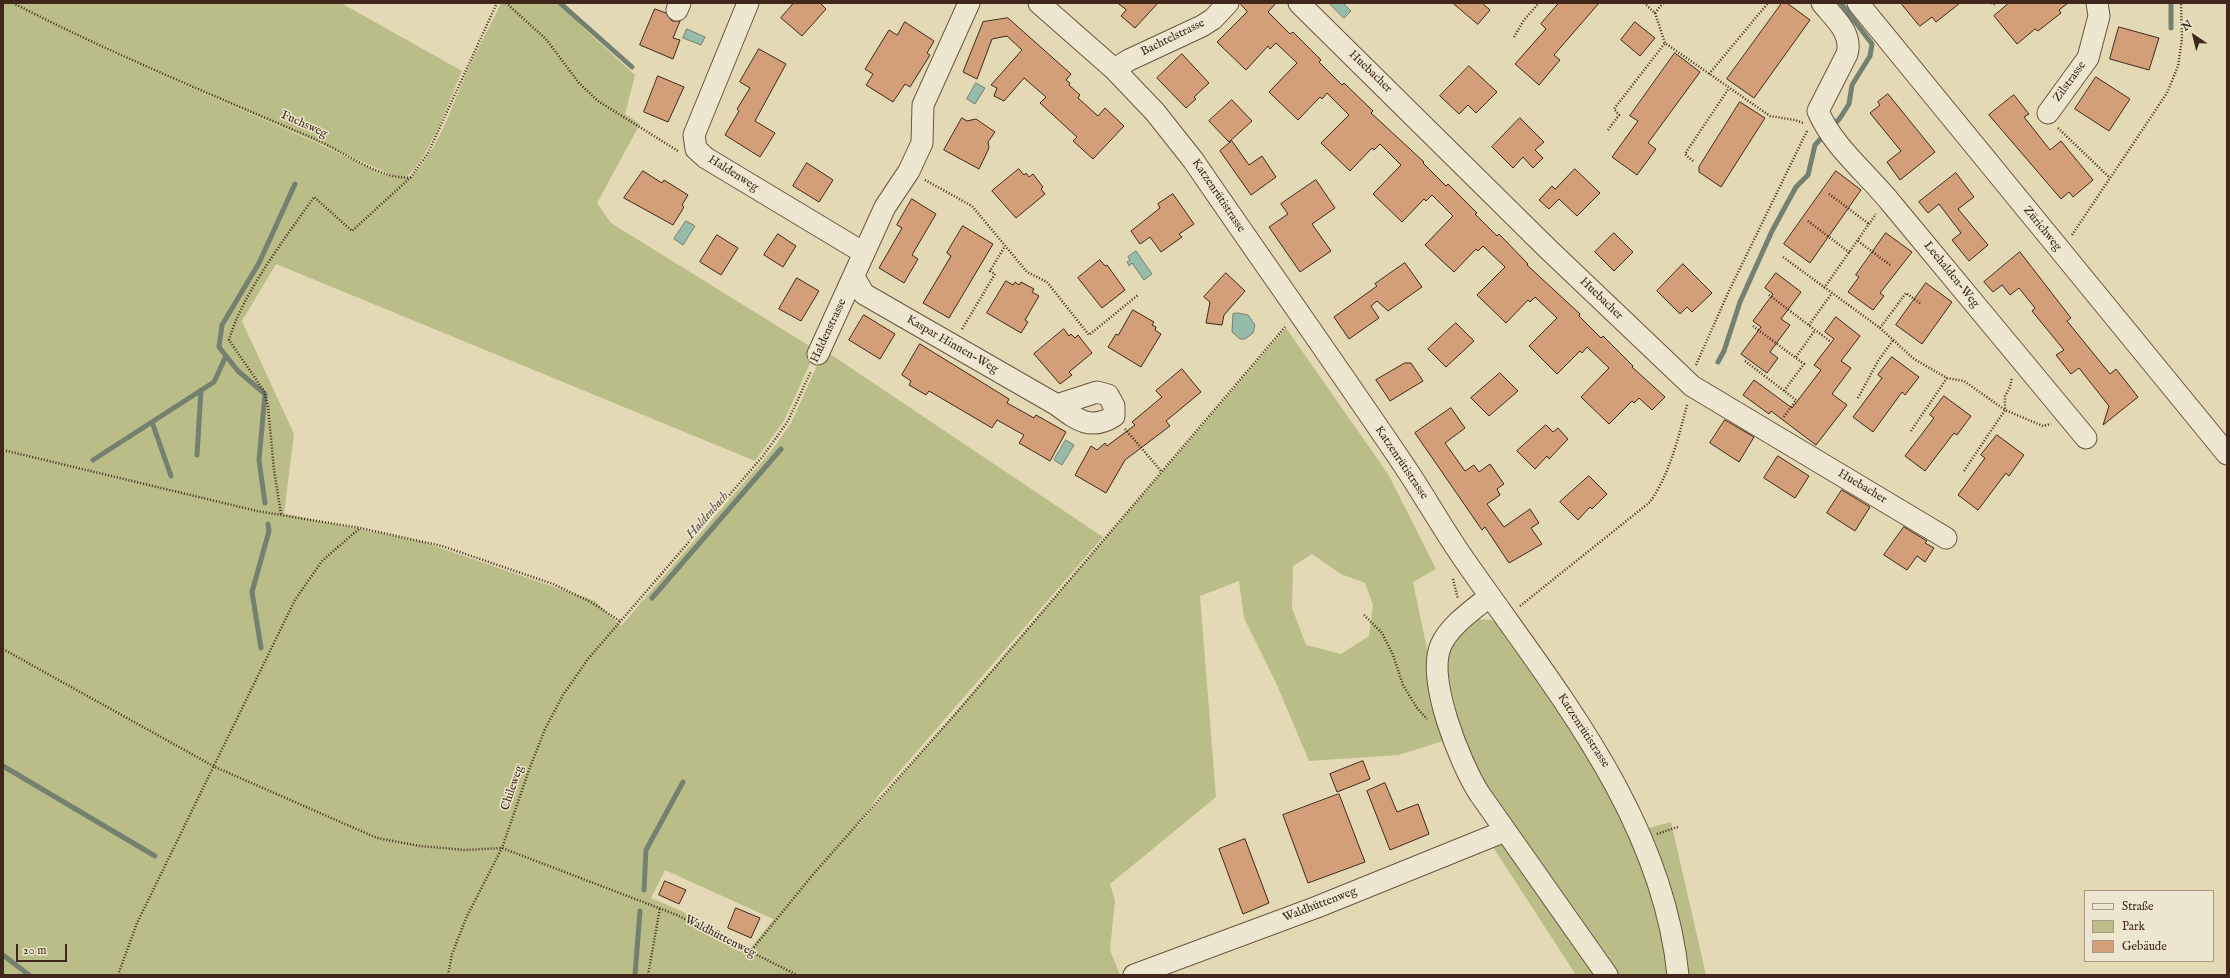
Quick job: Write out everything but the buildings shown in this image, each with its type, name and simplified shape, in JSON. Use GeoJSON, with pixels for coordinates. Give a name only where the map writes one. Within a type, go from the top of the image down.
{"type":"FeatureCollection","features":[{"type":"Feature","properties":{"kind":"street","name":"Haldenweg"},"geometry":{"type":"LineString","coordinates":[[748,3],[694,135],[696,149],[706,158],[864,253]]}},
{"type":"Feature","properties":{"kind":"street","name":"Haldenstrasse"},"geometry":{"type":"LineString","coordinates":[[818,354],[854,277],[884,207],[909,171],[922,143],[923,105],[968,3]]}},
{"type":"Feature","properties":{"kind":"street","name":"Katzenrütistrasse"},"geometry":{"type":"LineString","coordinates":[[1039,3],[1114,69],[1155,112],[1193,160],[1403,465],[1467,564],[1564,702],[1621,794],[1657,878],[1669,920],[1678,975]]}},
{"type":"Feature","properties":{"kind":"street","name":"Bachtelstrasse"},"geometry":{"type":"LineString","coordinates":[[1114,69],[1129,60],[1202,26],[1213,19],[1228,3]]}},
{"type":"Feature","properties":{"kind":"street","name":"Huebacher"},"geometry":{"type":"LineString","coordinates":[[1299,3],[1548,248],[1692,386],[1946,538]]}},
{"type":"Feature","properties":{"kind":"street"},"geometry":{"type":"LineString","coordinates":[[1820,122],[1847,54],[1849,45],[1841,26],[1822,3]]}},
{"type":"Feature","properties":{"kind":"street","name":"Zürichweg"},"geometry":{"type":"LineString","coordinates":[[1858,3],[2227,454]]}},
{"type":"Feature","properties":{"kind":"street","name":"Zilstrasse"},"geometry":{"type":"LineString","coordinates":[[2048,113],[2088,58],[2098,16],[2097,3]]}},
{"type":"Feature","properties":{"kind":"street","name":"Leehalden-Weg"},"geometry":{"type":"LineString","coordinates":[[1820,122],[1887,197],[2086,438]]}},
{"type":"Feature","properties":{"kind":"street","name":"Kaspar Hinnen-Weg"},"geometry":{"type":"LineString","coordinates":[[854,277],[864,294],[1089,424],[1103,423],[1114,416]]}},
{"type":"Feature","properties":{"kind":"street"},"geometry":{"type":"LineString","coordinates":[[1057,405],[1097,392],[1108,394],[1114,406],[1114,416]]}},
{"type":"Feature","properties":{"kind":"street"},"geometry":{"type":"LineString","coordinates":[[1490,596],[1446,636],[1438,656],[1438,680],[1458,755],[1469,776],[1505,831],[1607,975]]}},
{"type":"Feature","properties":{"kind":"street","name":"Waldhüttenweg"},"geometry":{"type":"LineString","coordinates":[[1134,975],[1317,907],[1505,831]]}},
{"type":"Feature","properties":{"kind":"path","name":"Fuchsweg"},"geometry":{"type":"LineString","coordinates":[[13,3],[80,37],[319,141],[383,173],[402,179],[411,176]]}},
{"type":"Feature","properties":{"kind":"path"},"geometry":{"type":"LineString","coordinates":[[281,514],[274,470],[268,406],[264,391],[229,340],[234,322],[268,264],[314,197],[352,231],[411,176],[428,153],[497,3]]}},
{"type":"Feature","properties":{"kind":"path"},"geometry":{"type":"LineString","coordinates":[[506,3],[546,39],[579,83],[598,101],[678,151],[696,149]]}},
{"type":"Feature","properties":{"kind":"path"},"geometry":{"type":"LineString","coordinates":[[1514,37],[1524,20],[1539,3]]}},
{"type":"Feature","properties":{"kind":"path"},"geometry":{"type":"LineString","coordinates":[[1644,3],[1655,13],[1665,43],[1770,116],[1820,122]]}},
{"type":"Feature","properties":{"kind":"path"},"geometry":{"type":"LineString","coordinates":[[1655,13],[1663,3]]}},
{"type":"Feature","properties":{"kind":"path"},"geometry":{"type":"LineString","coordinates":[[1709,74],[1768,3]]}},
{"type":"Feature","properties":{"kind":"path"},"geometry":{"type":"LineString","coordinates":[[1992,3],[1994,5],[1996,3]]}},
{"type":"Feature","properties":{"kind":"path"},"geometry":{"type":"LineString","coordinates":[[2059,250],[2066,243],[2167,93],[2176,72],[2182,39],[2181,3]]}},
{"type":"Feature","properties":{"kind":"path"},"geometry":{"type":"LineString","coordinates":[[1608,130],[1619,115],[1614,109],[1665,43]]}},
{"type":"Feature","properties":{"kind":"path"},"geometry":{"type":"LineString","coordinates":[[1693,161],[1685,154],[1730,88]]}},
{"type":"Feature","properties":{"kind":"path"},"geometry":{"type":"LineString","coordinates":[[2048,113],[2054,124],[2110,178]]}},
{"type":"Feature","properties":{"kind":"path"},"geometry":{"type":"LineString","coordinates":[[909,171],[972,206],[1027,272],[1047,282],[1089,335],[1138,295]]}},
{"type":"Feature","properties":{"kind":"path"},"geometry":{"type":"LineString","coordinates":[[1829,194],[1869,224]]}},
{"type":"Feature","properties":{"kind":"path"},"geometry":{"type":"LineString","coordinates":[[1824,288],[1850,253],[1876,213]]}},
{"type":"Feature","properties":{"kind":"path"},"geometry":{"type":"LineString","coordinates":[[1808,222],[1850,253]]}},
{"type":"Feature","properties":{"kind":"path"},"geometry":{"type":"LineString","coordinates":[[1858,240],[1890,265]]}},
{"type":"Feature","properties":{"kind":"path"},"geometry":{"type":"LineString","coordinates":[[953,345],[995,274],[990,271],[1005,246]]}},
{"type":"Feature","properties":{"kind":"path"},"geometry":{"type":"LineString","coordinates":[[1783,257],[1880,328],[1894,339],[1914,359],[1947,378],[1964,381],[2005,410],[2043,426],[2068,418]]}},
{"type":"Feature","properties":{"kind":"path"},"geometry":{"type":"LineString","coordinates":[[1809,325],[1832,293]]}},
{"type":"Feature","properties":{"kind":"path"},"geometry":{"type":"LineString","coordinates":[[1880,328],[1906,293],[1921,304]]}},
{"type":"Feature","properties":{"kind":"path"},"geometry":{"type":"LineString","coordinates":[[1769,295],[1831,342]]}},
{"type":"Feature","properties":{"kind":"path"},"geometry":{"type":"LineString","coordinates":[[750,952],[815,872],[958,711],[1297,313]]}},
{"type":"Feature","properties":{"kind":"path"},"geometry":{"type":"LineString","coordinates":[[1752,326],[1804,364],[1784,391]]}},
{"type":"Feature","properties":{"kind":"path"},"geometry":{"type":"LineString","coordinates":[[1796,357],[1815,330]]}},
{"type":"Feature","properties":{"kind":"path"},"geometry":{"type":"LineString","coordinates":[[1858,398],[1878,361],[1894,339]]}},
{"type":"Feature","properties":{"kind":"path","name":"Haldenstrasse"},"geometry":{"type":"LineString","coordinates":[[621,622],[767,450],[788,421],[818,354]]}},
{"type":"Feature","properties":{"kind":"path"},"geometry":{"type":"LineString","coordinates":[[1745,361],[1796,400],[1772,433]]}},
{"type":"Feature","properties":{"kind":"path"},"geometry":{"type":"LineString","coordinates":[[1964,472],[2005,410],[2004,396],[2010,387],[2012,377],[2009,370]]}},
{"type":"Feature","properties":{"kind":"path"},"geometry":{"type":"LineString","coordinates":[[1911,431],[1947,378]]}},
{"type":"Feature","properties":{"kind":"path"},"geometry":{"type":"LineString","coordinates":[[1114,416],[1161,471]]}},
{"type":"Feature","properties":{"kind":"path"},"geometry":{"type":"LineString","coordinates":[[3,450],[257,511],[360,528],[442,546],[553,584],[591,602],[621,622]]}},
{"type":"Feature","properties":{"kind":"path"},"geometry":{"type":"LineString","coordinates":[[118,975],[137,923],[295,600],[311,574],[322,561],[360,528]]}},
{"type":"Feature","properties":{"kind":"path"},"geometry":{"type":"LineString","coordinates":[[1451,574],[1456,586],[1462,620]]}},
{"type":"Feature","properties":{"kind":"path"},"geometry":{"type":"LineString","coordinates":[[1364,615],[1382,633],[1393,655],[1403,686],[1417,708],[1428,720],[1448,721]]}},
{"type":"Feature","properties":{"kind":"path","name":"Chileweg"},"geometry":{"type":"LineString","coordinates":[[448,975],[452,954],[467,916],[502,848],[545,729],[563,695],[588,659],[621,622]]}},
{"type":"Feature","properties":{"kind":"path"},"geometry":{"type":"LineString","coordinates":[[3,649],[214,767],[377,838],[420,846],[465,850],[502,848]]}},
{"type":"Feature","properties":{"kind":"path","name":"Waldhüttenweg"},"geometry":{"type":"LineString","coordinates":[[502,848],[677,915],[797,975]]}},
{"type":"Feature","properties":{"kind":"path"},"geometry":{"type":"LineString","coordinates":[[648,975],[660,908]]}},
{"type":"Feature","properties":{"kind":"green space"},"geometry":{"type":"Polygon","coordinates":[[[3,3],[341,3],[462,71],[429,147],[412,172],[404,177],[411,178],[430,153],[438,139],[469,67],[501,3],[559,3],[635,75],[625,114],[640,124],[597,203],[611,223],[816,350],[784,421],[755,461],[276,264],[242,321],[294,434],[284,514],[423,542],[595,601],[621,626],[772,450],[791,423],[824,350],[1103,537],[879,795],[853,832],[1286,328],[1388,474],[1436,569],[1413,582],[1446,740],[1399,755],[1309,761],[1277,685],[1244,618],[1239,581],[1200,596],[1216,797],[1110,884],[1115,900],[1110,950],[1120,975],[3,975],[3,3]],[[62,31],[317,143],[383,174],[395,176],[62,31]],[[1312,554],[1293,566],[1292,608],[1306,645],[1341,654],[1369,636],[1373,605],[1365,583],[1341,574],[1312,554]],[[665,870],[651,898],[679,910],[751,948],[773,920],[665,870]]]}},
{"type":"Feature","properties":{"kind":"green space"},"geometry":{"type":"Polygon","coordinates":[[[1475,619],[1491,620],[1503,627],[1585,746],[1630,833],[1671,822],[1706,975],[1576,975],[1491,844],[1513,833],[1467,763],[1441,666],[1450,644],[1475,619]]]}},
{"type":"Feature","properties":{"kind":"shaded area"},"geometry":{"type":"Polygon","coordinates":[[[1329,3],[1343,3],[1351,11],[1344,18],[1329,3]]]}},
{"type":"Feature","properties":{"kind":"shaded area"},"geometry":{"type":"Polygon","coordinates":[[[687,29],[705,37],[701,45],[683,38],[687,29]]]}},
{"type":"Feature","properties":{"kind":"shaded area"},"geometry":{"type":"Polygon","coordinates":[[[976,83],[985,88],[975,104],[967,99],[976,83]]]}},
{"type":"Feature","properties":{"kind":"shaded area"},"geometry":{"type":"Polygon","coordinates":[[[686,221],[695,226],[683,245],[674,239],[686,221]]]}},
{"type":"Feature","properties":{"kind":"shaded area"},"geometry":{"type":"Polygon","coordinates":[[[1136,251],[1152,274],[1144,280],[1132,263],[1129,266],[1127,262],[1130,260],[1128,257],[1136,251]]]}},
{"type":"Feature","properties":{"kind":"shaded area"},"geometry":{"type":"Polygon","coordinates":[[[1238,313],[1248,315],[1255,325],[1253,333],[1245,339],[1240,339],[1232,332],[1233,314],[1238,313]]]}},
{"type":"Feature","properties":{"kind":"shaded area"},"geometry":{"type":"Polygon","coordinates":[[[1066,440],[1074,445],[1062,465],[1054,460],[1066,440]]]}},
{"type":"Feature","properties":{"kind":"waterway","name":"Haldenbach"},"geometry":{"type":"LineString","coordinates":[[560,3],[632,67]]}},
{"type":"Feature","properties":{"kind":"waterway"},"geometry":{"type":"LineString","coordinates":[[1832,127],[1849,104],[1852,85],[1870,56],[1872,44],[1841,3]]}},
{"type":"Feature","properties":{"kind":"waterway"},"geometry":{"type":"LineString","coordinates":[[2171,3],[2171,28]]}},
{"type":"Feature","properties":{"kind":"waterway"},"geometry":{"type":"LineString","coordinates":[[1718,362],[1724,351],[1740,302],[1772,231],[1796,187],[1808,175],[1815,145],[1825,134]]}},
{"type":"Feature","properties":{"kind":"waterway"},"geometry":{"type":"LineString","coordinates":[[265,503],[259,460],[265,394],[238,371],[219,347],[222,325],[259,263],[295,184]]}},
{"type":"Feature","properties":{"kind":"waterway"},"geometry":{"type":"LineString","coordinates":[[93,460],[214,382],[226,356]]}},
{"type":"Feature","properties":{"kind":"waterway"},"geometry":{"type":"LineString","coordinates":[[197,455],[201,390]]}},
{"type":"Feature","properties":{"kind":"waterway"},"geometry":{"type":"LineString","coordinates":[[152,422],[171,476]]}},
{"type":"Feature","properties":{"kind":"waterway","name":"Haldenbach"},"geometry":{"type":"LineString","coordinates":[[652,598],[781,449]]}},
{"type":"Feature","properties":{"kind":"waterway"},"geometry":{"type":"LineString","coordinates":[[261,648],[252,592],[269,531],[268,524]]}},
{"type":"Feature","properties":{"kind":"waterway"},"geometry":{"type":"LineString","coordinates":[[3,766],[155,856]]}},
{"type":"Feature","properties":{"kind":"waterway"},"geometry":{"type":"LineString","coordinates":[[644,890],[646,850],[683,782]]}},
{"type":"Feature","properties":{"kind":"waterway"},"geometry":{"type":"LineString","coordinates":[[635,975],[640,911]]}},
{"type":"Feature","properties":{"kind":"waterway"},"geometry":{"type":"LineString","coordinates":[[3,955],[29,975]]}}]}
